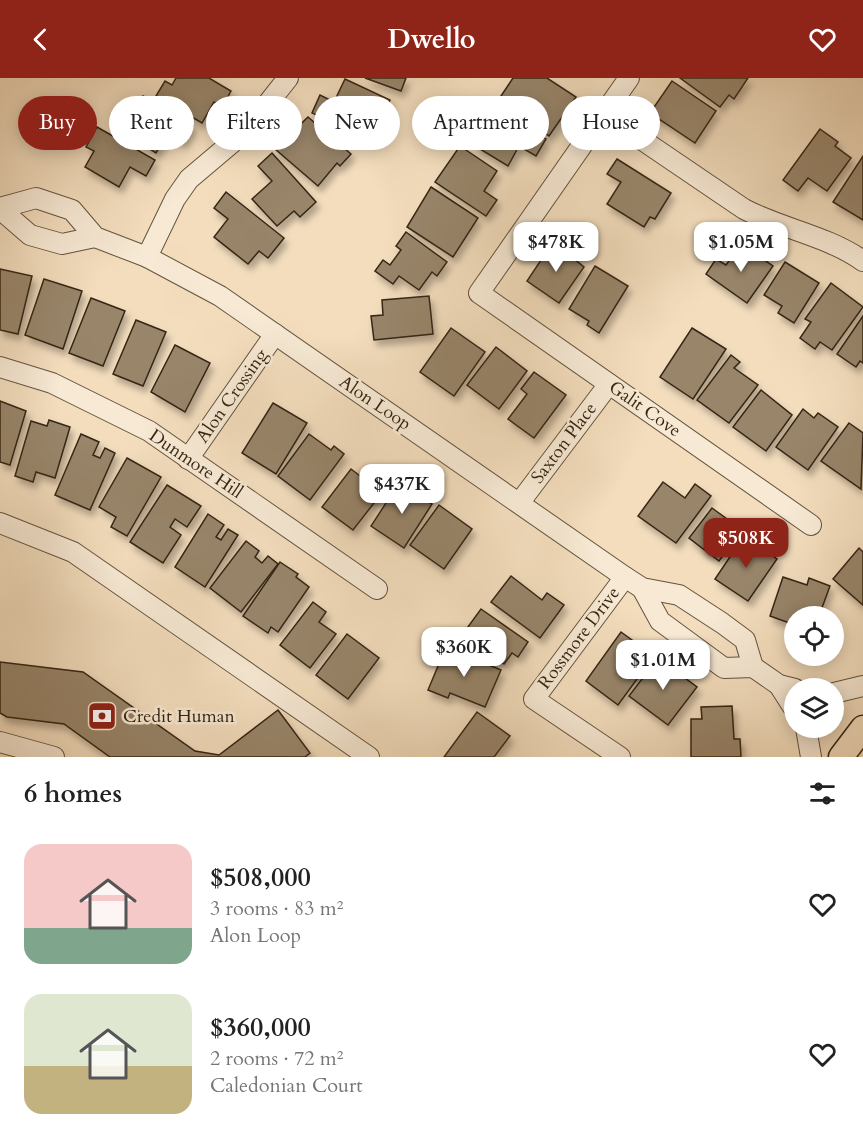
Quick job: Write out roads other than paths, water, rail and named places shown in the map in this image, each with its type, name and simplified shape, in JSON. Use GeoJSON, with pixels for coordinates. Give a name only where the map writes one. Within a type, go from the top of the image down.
{"type":"FeatureCollection","features":[{"type":"Feature","properties":{"kind":"main road"},"geometry":{"type":"LineString","coordinates":[[841,757],[863,728]]}},
{"type":"Feature","properties":{"kind":"street"},"geometry":{"type":"LineString","coordinates":[[147,257],[175,199],[189,179],[247,130],[288,78]]}},
{"type":"Feature","properties":{"kind":"street"},"geometry":{"type":"LineString","coordinates":[[616,96],[629,78]]}},
{"type":"Feature","properties":{"kind":"street","name":"Galit Cove"},"geometry":{"type":"LineString","coordinates":[[579,150],[479,293],[810,525]]}},
{"type":"Feature","properties":{"kind":"street"},"geometry":{"type":"LineString","coordinates":[[655,150],[721,196],[744,209],[765,220],[836,246],[863,261]]}},
{"type":"Feature","properties":{"kind":"street","name":"Alon Loop"},"geometry":{"type":"LineString","coordinates":[[0,208],[36,198],[72,210],[95,237],[147,257],[220,296],[520,502],[624,577],[642,588],[679,596],[745,640],[753,668],[724,668],[692,645],[660,621],[642,588]]}},
{"type":"Feature","properties":{"kind":"street","name":"Alon Loop"},"geometry":{"type":"LineString","coordinates":[[0,208],[30,235],[62,244],[95,237]]}},
{"type":"Feature","properties":{"kind":"street","name":"Alon Crossing"},"geometry":{"type":"LineString","coordinates":[[188,459],[274,334]]}},
{"type":"Feature","properties":{"kind":"street","name":"Dunmore Hill"},"geometry":{"type":"LineString","coordinates":[[0,367],[52,383],[103,406],[149,431],[377,588]]}},
{"type":"Feature","properties":{"kind":"street","name":"Saxton Place"},"geometry":{"type":"LineString","coordinates":[[520,502],[609,384]]}},
{"type":"Feature","properties":{"kind":"street"},"geometry":{"type":"LineString","coordinates":[[0,524],[73,552],[369,757]]}},
{"type":"Feature","properties":{"kind":"street","name":"Rossmore Drive"},"geometry":{"type":"LineString","coordinates":[[620,757],[534,699],[624,577]]}},
{"type":"Feature","properties":{"kind":"street"},"geometry":{"type":"LineString","coordinates":[[692,645],[711,617]]}},
{"type":"Feature","properties":{"kind":"street"},"geometry":{"type":"LineString","coordinates":[[753,668],[784,685]]}},
{"type":"Feature","properties":{"kind":"street"},"geometry":{"type":"LineString","coordinates":[[844,691],[863,686]]}},
{"type":"Feature","properties":{"kind":"street"},"geometry":{"type":"LineString","coordinates":[[808,738],[811,757]]}},
{"type":"Feature","properties":{"kind":"street"},"geometry":{"type":"LineString","coordinates":[[0,742],[54,757]]}},
{"type":"Feature","properties":{"kind":"place","name":"Credit Human"},"geometry":{"type":"Point","coordinates":[102,716]}}]}
